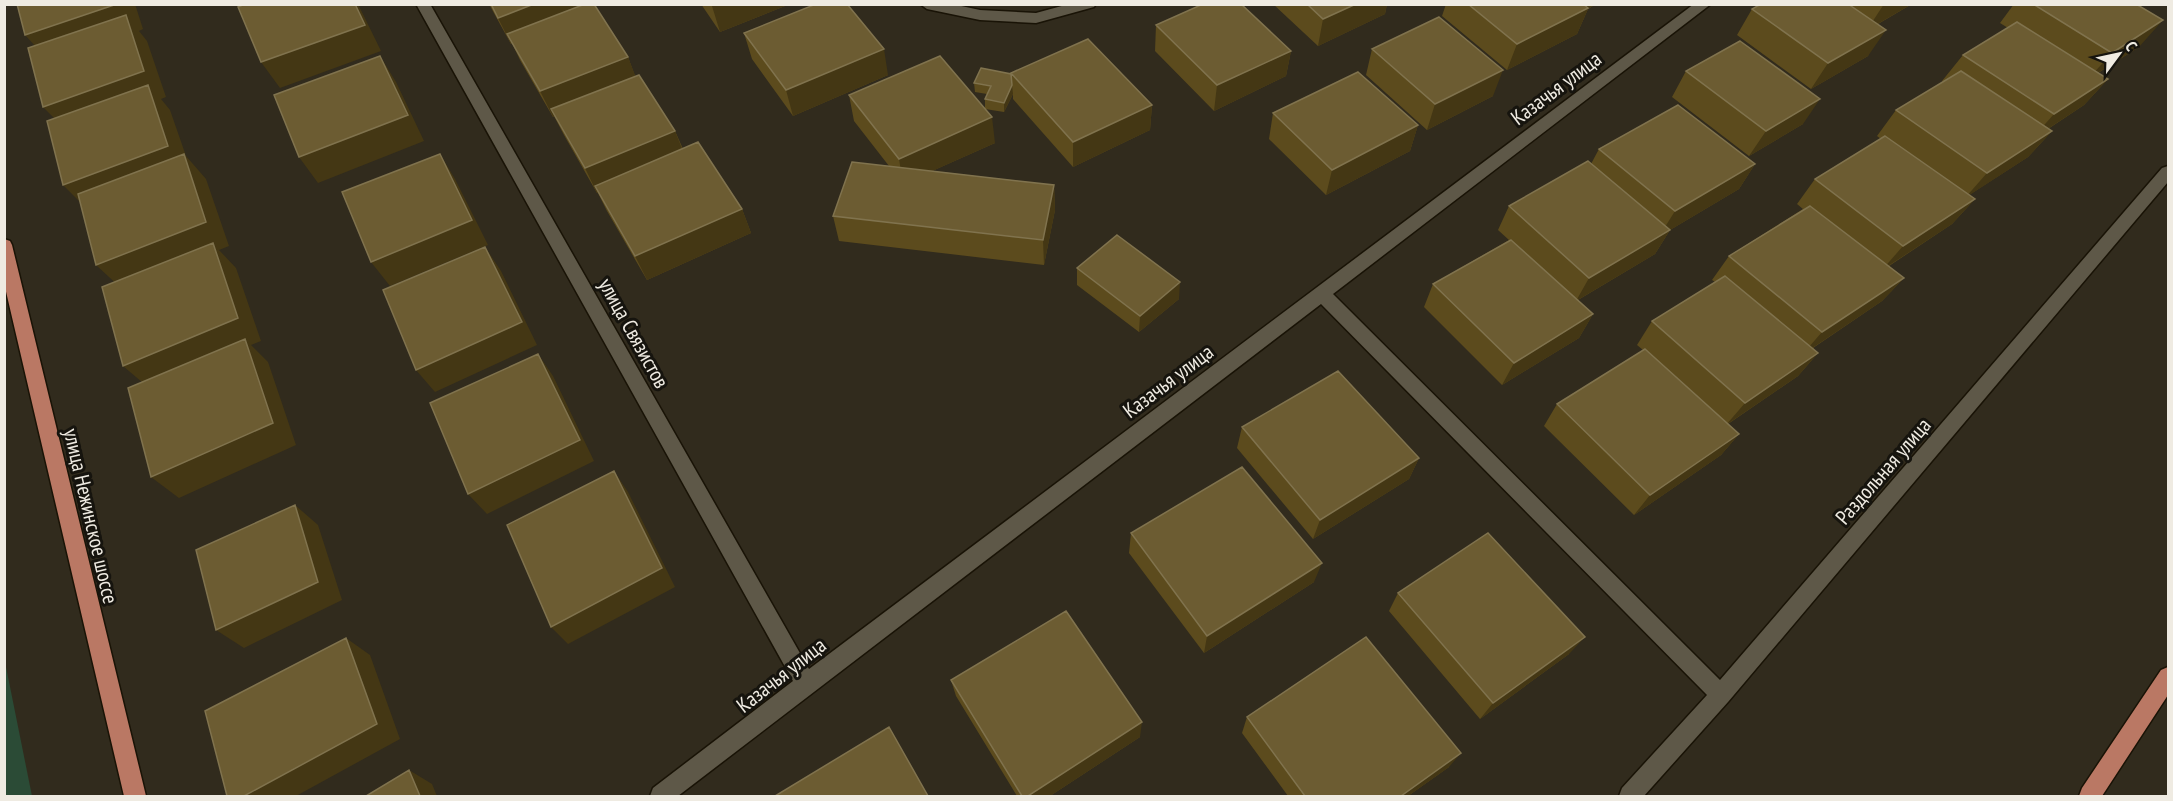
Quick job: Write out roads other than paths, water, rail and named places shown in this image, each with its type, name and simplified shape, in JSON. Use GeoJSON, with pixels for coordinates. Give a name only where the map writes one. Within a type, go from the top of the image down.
{"type":"FeatureCollection","features":[{"type":"Feature","properties":{"kind":"main road","name":"улица Нежинское шоссе"},"geometry":{"type":"LineString","coordinates":[[4,245],[135,796]]}},
{"type":"Feature","properties":{"kind":"main road"},"geometry":{"type":"LineString","coordinates":[[2091,796],[2169,677]]}},
{"type":"Feature","properties":{"kind":"street","name":"улица Связистов"},"geometry":{"type":"LineString","coordinates":[[423,4],[806,684]]}},
{"type":"Feature","properties":{"kind":"street"},"geometry":{"type":"LineString","coordinates":[[927,4],[980,15],[1036,18],[1089,4]]}},
{"type":"Feature","properties":{"kind":"street","name":"Казачья улица"},"geometry":{"type":"LineString","coordinates":[[662,796],[806,684],[1704,4]]}},
{"type":"Feature","properties":{"kind":"street","name":"Раздольная улица"},"geometry":{"type":"LineString","coordinates":[[1630,796],[1721,695],[2169,172]]}},
{"type":"Feature","properties":{"kind":"street"},"geometry":{"type":"LineString","coordinates":[[1321,293],[1721,695]]}}]}
